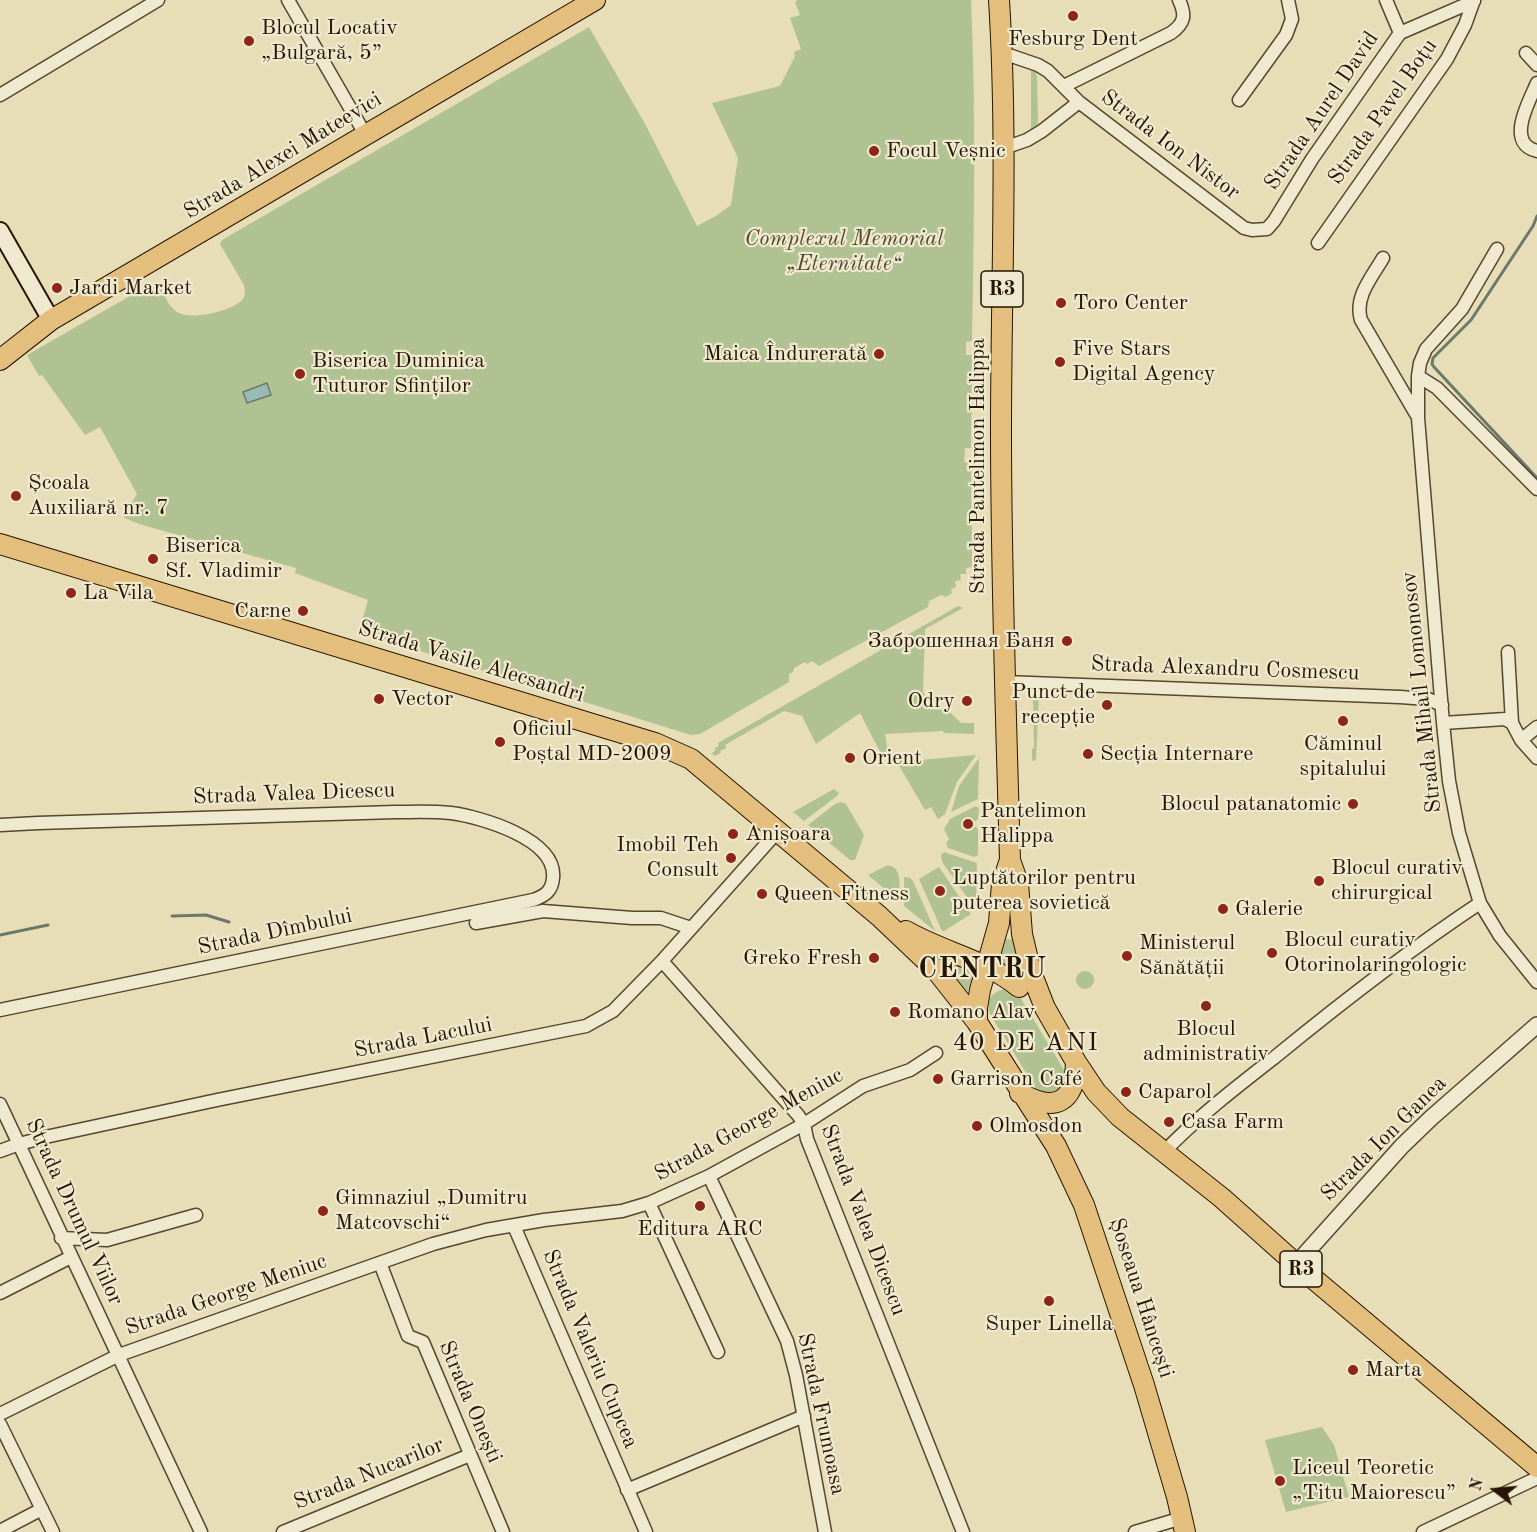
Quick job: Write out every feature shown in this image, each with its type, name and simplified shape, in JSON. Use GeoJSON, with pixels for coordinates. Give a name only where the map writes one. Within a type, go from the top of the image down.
{"type":"FeatureCollection","features":[{"type":"Feature","properties":{"kind":"main road","name":"Strada Alexei Mateevici"},"geometry":{"type":"LineString","coordinates":[[0,360],[51,320],[595,0]]}},
{"type":"Feature","properties":{"kind":"main road","name":"Strada Pantelimon Halippa"},"geometry":{"type":"LineString","coordinates":[[999,0],[1003,53],[1004,148],[1001,451],[1004,682],[1010,860],[1018,883],[1024,945],[1031,972],[1045,1008]]}},
{"type":"Feature","properties":{"kind":"main road"},"geometry":{"type":"LineString","coordinates":[[0,231],[51,320]]}},
{"type":"Feature","properties":{"kind":"main road","name":"Strada Vasile Alecsandri"},"geometry":{"type":"LineString","coordinates":[[0,544],[655,743],[691,759],[879,916],[936,970],[956,992],[977,1022]]}},
{"type":"Feature","properties":{"kind":"main road","name":"Strada Pantelimon Halippa"},"geometry":{"type":"LineString","coordinates":[[978,1002],[999,923],[1002,884],[1010,860]]}},
{"type":"Feature","properties":{"kind":"main road"},"geometry":{"type":"LineString","coordinates":[[879,916],[925,942],[1005,976],[1018,987]]}},
{"type":"Feature","properties":{"kind":"main road"},"geometry":{"type":"LineString","coordinates":[[978,1002],[993,984],[1005,983],[1018,987]]}},
{"type":"Feature","properties":{"kind":"main road","name":"R3"},"geometry":{"type":"LineString","coordinates":[[1018,987],[1045,1008],[1088,1082],[1106,1103],[1222,1198],[1296,1264],[1537,1467]]}},
{"type":"Feature","properties":{"kind":"main road","name":"R3"},"geometry":{"type":"LineString","coordinates":[[977,1022],[978,1002]]}},
{"type":"Feature","properties":{"kind":"main road","name":"Șoseaua Hâncești"},"geometry":{"type":"LineString","coordinates":[[977,1022],[1020,1093],[1056,1146],[1084,1205],[1144,1385],[1184,1525]]}},
{"type":"Feature","properties":{"kind":"main road"},"geometry":{"type":"LineString","coordinates":[[1020,1093],[1039,1102],[1063,1100],[1073,1087],[1076,1062]]}},
{"type":"Feature","properties":{"kind":"street"},"geometry":{"type":"LineString","coordinates":[[0,95],[158,0]]}},
{"type":"Feature","properties":{"kind":"street"},"geometry":{"type":"LineString","coordinates":[[288,0],[366,134]]}},
{"type":"Feature","properties":{"kind":"street"},"geometry":{"type":"LineString","coordinates":[[1064,86],[1142,49],[1179,28],[1185,15],[1179,0]]}},
{"type":"Feature","properties":{"kind":"street"},"geometry":{"type":"LineString","coordinates":[[1239,100],[1286,35],[1292,20],[1288,0]]}},
{"type":"Feature","properties":{"kind":"street","name":"Strada Aurel David"},"geometry":{"type":"LineString","coordinates":[[1252,230],[1267,229],[1274,221],[1312,159],[1400,33],[1386,0]]}},
{"type":"Feature","properties":{"kind":"street"},"geometry":{"type":"LineString","coordinates":[[1400,33],[1474,0]]}},
{"type":"Feature","properties":{"kind":"street","name":"Strada Pavel Boțu"},"geometry":{"type":"LineString","coordinates":[[1318,243],[1447,59],[1465,26],[1474,0]]}},
{"type":"Feature","properties":{"kind":"street"},"geometry":{"type":"LineString","coordinates":[[1003,53],[1038,65],[1048,71],[1079,102]]}},
{"type":"Feature","properties":{"kind":"street"},"geometry":{"type":"LineString","coordinates":[[1526,53],[1537,65]]}},
{"type":"Feature","properties":{"kind":"street"},"geometry":{"type":"LineString","coordinates":[[1537,83],[1521,123],[1520,132],[1522,142],[1530,149],[1537,151]]}},
{"type":"Feature","properties":{"kind":"street","name":"Strada Ion Nistor"},"geometry":{"type":"LineString","coordinates":[[1004,148],[1027,140],[1042,131],[1079,102],[1244,228],[1252,230]]}},
{"type":"Feature","properties":{"kind":"street","name":"Strada Mihail Lomonosov"},"geometry":{"type":"LineString","coordinates":[[1497,249],[1462,309],[1426,349],[1418,376],[1418,417],[1443,723],[1449,781],[1459,833],[1480,903],[1500,936],[1537,982]]}},
{"type":"Feature","properties":{"kind":"street"},"geometry":{"type":"LineString","coordinates":[[1383,258],[1360,297],[1358,309],[1361,320],[1418,417]]}},
{"type":"Feature","properties":{"kind":"street"},"geometry":{"type":"LineString","coordinates":[[1418,376],[1437,388],[1537,489]]}},
{"type":"Feature","properties":{"kind":"street"},"geometry":{"type":"LineString","coordinates":[[1508,652],[1512,723],[1521,740],[1537,758]]}},
{"type":"Feature","properties":{"kind":"street","name":"Strada Alexandru Cosmescu"},"geometry":{"type":"LineString","coordinates":[[1004,682],[1400,697],[1428,699],[1442,705]]}},
{"type":"Feature","properties":{"kind":"street"},"geometry":{"type":"LineString","coordinates":[[1443,723],[1505,719],[1512,723]]}},
{"type":"Feature","properties":{"kind":"street"},"geometry":{"type":"LineString","coordinates":[[1521,740],[1537,727]]}},
{"type":"Feature","properties":{"kind":"street","name":"Strada Valea Dicescu"},"geometry":{"type":"LineString","coordinates":[[0,825],[371,813],[452,813],[491,823],[525,837],[550,859],[554,873],[552,885]]}},
{"type":"Feature","properties":{"kind":"street","name":"Strada Lacului"},"geometry":{"type":"LineString","coordinates":[[0,1151],[19,1144],[217,1100],[586,1026],[613,1011],[662,961],[778,831]]}},
{"type":"Feature","properties":{"kind":"street","name":"Strada Dîmbului"},"geometry":{"type":"LineString","coordinates":[[0,1010],[533,900],[542,897],[552,885]]}},
{"type":"Feature","properties":{"kind":"street"},"geometry":{"type":"LineString","coordinates":[[1164,1152],[1251,1075],[1306,1031],[1480,903]]}},
{"type":"Feature","properties":{"kind":"street"},"geometry":{"type":"LineString","coordinates":[[476,923],[543,911],[661,918],[691,928]]}},
{"type":"Feature","properties":{"kind":"street","name":"Strada Valea Dicescu"},"geometry":{"type":"LineString","coordinates":[[662,961],[804,1124],[807,1139],[963,1532]]}},
{"type":"Feature","properties":{"kind":"street","name":"Strada Ion Ganea"},"geometry":{"type":"LineString","coordinates":[[1296,1264],[1402,1146],[1537,1025]]}},
{"type":"Feature","properties":{"kind":"street","name":"Strada George Meniuc"},"geometry":{"type":"LineString","coordinates":[[0,1414],[119,1355],[462,1236],[514,1226],[622,1211],[649,1203],[709,1176],[804,1124],[863,1086],[910,1070],[936,1053]]}},
{"type":"Feature","properties":{"kind":"street","name":"Strada Drumul Viilor"},"geometry":{"type":"LineString","coordinates":[[0,1104],[201,1532]]}},
{"type":"Feature","properties":{"kind":"street","name":"Strada Frumoasa"},"geometry":{"type":"LineString","coordinates":[[709,1176],[781,1324],[796,1375],[825,1532]]}},
{"type":"Feature","properties":{"kind":"street"},"geometry":{"type":"LineString","coordinates":[[649,1203],[718,1352]]}},
{"type":"Feature","properties":{"kind":"street"},"geometry":{"type":"LineString","coordinates":[[61,1238],[107,1240],[196,1215]]}},
{"type":"Feature","properties":{"kind":"street","name":"Strada Valeriu Cupcea"},"geometry":{"type":"LineString","coordinates":[[514,1226],[646,1532]]}},
{"type":"Feature","properties":{"kind":"street"},"geometry":{"type":"LineString","coordinates":[[0,1293],[71,1257]]}},
{"type":"Feature","properties":{"kind":"street","name":"Strada Onești"},"geometry":{"type":"LineString","coordinates":[[380,1263],[408,1336],[423,1342],[503,1532]]}},
{"type":"Feature","properties":{"kind":"street"},"geometry":{"type":"LineString","coordinates":[[627,1490],[804,1416]]}},
{"type":"Feature","properties":{"kind":"street"},"geometry":{"type":"LineString","coordinates":[[0,1424],[53,1532]]}},
{"type":"Feature","properties":{"kind":"street","name":"Strada Nucarilor"},"geometry":{"type":"LineString","coordinates":[[283,1532],[470,1455]]}},
{"type":"Feature","properties":{"kind":"street"},"geometry":{"type":"LineString","coordinates":[[1423,1532],[1537,1478]]}},
{"type":"Feature","properties":{"kind":"street"},"geometry":{"type":"LineString","coordinates":[[0,1531],[42,1509]]}},
{"type":"Feature","properties":{"kind":"street"},"geometry":{"type":"LineString","coordinates":[[1136,1532],[1184,1525]]}},
{"type":"Feature","properties":{"kind":"green space","name":"Complexul Memorial „Eternitate“"},"geometry":{"type":"Polygon","coordinates":[[[798,0],[971,0],[974,128],[972,341],[966,342],[966,355],[972,355],[971,448],[965,448],[964,462],[971,463],[972,567],[966,568],[966,574],[960,574],[961,580],[955,581],[956,587],[951,589],[952,593],[946,597],[941,595],[929,601],[928,607],[819,666],[812,661],[807,664],[805,662],[789,674],[789,682],[700,734],[691,735],[359,632],[368,600],[295,573],[296,568],[139,524],[123,517],[137,494],[100,427],[85,435],[42,375],[39,376],[27,355],[156,281],[170,305],[183,315],[201,315],[222,311],[238,303],[245,296],[244,285],[220,244],[222,240],[589,27],[644,122],[697,226],[731,205],[738,158],[712,103],[780,86],[795,56],[794,52],[801,49],[790,18],[800,15],[795,2],[798,0]]]}},
{"type":"Feature","properties":{"kind":"green space"},"geometry":{"type":"Polygon","coordinates":[[[1031,69],[1037,76],[1038,124],[1031,131],[1031,69]]]}},
{"type":"Feature","properties":{"kind":"green space"},"geometry":{"type":"Polygon","coordinates":[[[958,606],[963,608],[925,629],[923,692],[935,709],[948,710],[961,723],[974,723],[974,734],[944,733],[943,731],[885,734],[888,753],[882,756],[860,713],[816,744],[802,716],[784,711],[725,745],[726,748],[720,751],[721,753],[714,756],[712,753],[719,746],[718,743],[958,606]]]}},
{"type":"Feature","properties":{"kind":"green space"},"geometry":{"type":"Polygon","coordinates":[[[1033,695],[1039,695],[1036,760],[1032,761],[1032,749],[1034,748],[1033,695]]]}},
{"type":"Feature","properties":{"kind":"green space"},"geometry":{"type":"Polygon","coordinates":[[[976,755],[957,782],[945,814],[938,819],[931,807],[925,810],[897,762],[976,755]]]}},
{"type":"Feature","properties":{"kind":"green space"},"geometry":{"type":"Polygon","coordinates":[[[979,758],[978,799],[951,812],[959,786],[979,758]]]}},
{"type":"Feature","properties":{"kind":"green space"},"geometry":{"type":"Polygon","coordinates":[[[834,789],[839,793],[837,796],[804,821],[793,812],[834,789]]]}},
{"type":"Feature","properties":{"kind":"green space"},"geometry":{"type":"Polygon","coordinates":[[[841,802],[846,804],[864,835],[855,860],[850,860],[808,825],[841,802]]]}},
{"type":"Feature","properties":{"kind":"green space"},"geometry":{"type":"Polygon","coordinates":[[[976,806],[979,809],[978,819],[974,822],[967,822],[966,826],[974,826],[978,829],[978,855],[974,857],[948,848],[946,843],[949,839],[944,829],[950,819],[976,806]]]}},
{"type":"Feature","properties":{"kind":"green space"},"geometry":{"type":"Polygon","coordinates":[[[944,852],[977,863],[976,910],[942,862],[941,855],[944,852]]]}},
{"type":"Feature","properties":{"kind":"green space"},"geometry":{"type":"Polygon","coordinates":[[[888,865],[893,867],[898,874],[898,900],[868,875],[888,865]]]}},
{"type":"Feature","properties":{"kind":"green space"},"geometry":{"type":"Polygon","coordinates":[[[939,867],[971,914],[944,931],[942,931],[919,879],[939,867]]]}},
{"type":"Feature","properties":{"kind":"green space"},"geometry":{"type":"Polygon","coordinates":[[[904,877],[913,881],[935,931],[904,906],[904,877]]]}},
{"type":"Feature","properties":{"kind":"green space"},"geometry":{"type":"Polygon","coordinates":[[[1006,939],[1015,940],[1021,971],[999,963],[1006,939]]]}},
{"type":"Feature","properties":{"kind":"green space"},"geometry":{"type":"Polygon","coordinates":[[[940,955],[974,972],[967,993],[938,960],[940,955]]]}},
{"type":"Feature","properties":{"kind":"green space"},"geometry":{"type":"Polygon","coordinates":[[[1085,971],[1091,974],[1094,980],[1091,986],[1085,989],[1079,986],[1076,980],[1079,974],[1085,971]]]}},
{"type":"Feature","properties":{"kind":"green space"},"geometry":{"type":"Polygon","coordinates":[[[1007,989],[1020,997],[1064,1070],[1064,1082],[1055,1093],[1041,1092],[1036,1089],[990,1014],[989,1000],[991,997],[998,991],[1007,989]]]}},
{"type":"Feature","properties":{"kind":"green space"},"geometry":{"type":"Polygon","coordinates":[[[1322,1427],[1334,1445],[1349,1497],[1286,1512],[1265,1440],[1322,1427]]]}},
{"type":"Feature","properties":{"kind":"water"},"geometry":{"type":"Polygon","coordinates":[[[267,383],[271,395],[247,403],[243,392],[267,383]]]}},
{"type":"Feature","properties":{"kind":"waterway"},"geometry":{"type":"LineString","coordinates":[[1537,216],[1533,226],[1471,320],[1433,358],[1432,364],[1537,478]]}},
{"type":"Feature","properties":{"kind":"waterway"},"geometry":{"type":"LineString","coordinates":[[172,916],[206,915],[229,922]]}},
{"type":"Feature","properties":{"kind":"waterway"},"geometry":{"type":"LineString","coordinates":[[0,935],[48,925]]}},
{"type":"Feature","properties":{"kind":"place","name":"Fesburg Dent"},"geometry":{"type":"Point","coordinates":[1073,16]}},
{"type":"Feature","properties":{"kind":"place","name":"Blocul Locativ „Bulgară, 5”"},"geometry":{"type":"Point","coordinates":[249,41]}},
{"type":"Feature","properties":{"kind":"place","name":"Focul Veșnic"},"geometry":{"type":"Point","coordinates":[874,151]}},
{"type":"Feature","properties":{"kind":"place","name":"Jardi Market"},"geometry":{"type":"Point","coordinates":[57,288]}},
{"type":"Feature","properties":{"kind":"place","name":"Toro Center"},"geometry":{"type":"Point","coordinates":[1061,303]}},
{"type":"Feature","properties":{"kind":"place","name":"Maica Îndurerată"},"geometry":{"type":"Point","coordinates":[879,354]}},
{"type":"Feature","properties":{"kind":"place","name":"Five Stars Digital Agency"},"geometry":{"type":"Point","coordinates":[1060,362]}},
{"type":"Feature","properties":{"kind":"place","name":"Biserica Duminica Tuturor Sfinților"},"geometry":{"type":"Point","coordinates":[300,374]}},
{"type":"Feature","properties":{"kind":"place","name":"Școala Auxiliară nr. 7"},"geometry":{"type":"Point","coordinates":[16,496]}},
{"type":"Feature","properties":{"kind":"place","name":"Biserica Sf. Vladimir"},"geometry":{"type":"Point","coordinates":[153,559]}},
{"type":"Feature","properties":{"kind":"place","name":"La Vila"},"geometry":{"type":"Point","coordinates":[71,593]}},
{"type":"Feature","properties":{"kind":"place","name":"Carne"},"geometry":{"type":"Point","coordinates":[303,611]}},
{"type":"Feature","properties":{"kind":"place","name":"Заброшенная Баня"},"geometry":{"type":"Point","coordinates":[1067,641]}},
{"type":"Feature","properties":{"kind":"place","name":"Vector"},"geometry":{"type":"Point","coordinates":[379,699]}},
{"type":"Feature","properties":{"kind":"place","name":"Odry"},"geometry":{"type":"Point","coordinates":[967,701]}},
{"type":"Feature","properties":{"kind":"place","name":"Punct de recepție"},"geometry":{"type":"Point","coordinates":[1107,705]}},
{"type":"Feature","properties":{"kind":"place","name":"Căminul spitalului"},"geometry":{"type":"Point","coordinates":[1343,721]}},
{"type":"Feature","properties":{"kind":"place","name":"Oficiul Poștal MD-2009"},"geometry":{"type":"Point","coordinates":[500,742]}},
{"type":"Feature","properties":{"kind":"place","name":"Secția Internare"},"geometry":{"type":"Point","coordinates":[1088,754]}},
{"type":"Feature","properties":{"kind":"place","name":"Orient"},"geometry":{"type":"Point","coordinates":[850,758]}},
{"type":"Feature","properties":{"kind":"place","name":"Blocul patanatomic"},"geometry":{"type":"Point","coordinates":[1353,804]}},
{"type":"Feature","properties":{"kind":"place","name":"Pantelimon Halippa"},"geometry":{"type":"Point","coordinates":[968,824]}},
{"type":"Feature","properties":{"kind":"place","name":"Anișoara"},"geometry":{"type":"Point","coordinates":[733,834]}},
{"type":"Feature","properties":{"kind":"place","name":"Imobil Teh Consult"},"geometry":{"type":"Point","coordinates":[731,858]}},
{"type":"Feature","properties":{"kind":"place","name":"Blocul curativ chirurgical"},"geometry":{"type":"Point","coordinates":[1319,881]}},
{"type":"Feature","properties":{"kind":"place","name":"Luptătorilor pentru puterea sovietică"},"geometry":{"type":"Point","coordinates":[940,891]}},
{"type":"Feature","properties":{"kind":"place","name":"Queen Fitness"},"geometry":{"type":"Point","coordinates":[762,894]}},
{"type":"Feature","properties":{"kind":"place","name":"Galerie"},"geometry":{"type":"Point","coordinates":[1223,909]}},
{"type":"Feature","properties":{"kind":"place","name":"Blocul curativ Otorinolaringologic"},"geometry":{"type":"Point","coordinates":[1272,953]}},
{"type":"Feature","properties":{"kind":"place","name":"Ministerul Sănătății"},"geometry":{"type":"Point","coordinates":[1127,956]}},
{"type":"Feature","properties":{"kind":"place","name":"Greko Fresh"},"geometry":{"type":"Point","coordinates":[874,958]}},
{"type":"Feature","properties":{"kind":"place","name":"Blocul administrativ"},"geometry":{"type":"Point","coordinates":[1206,1006]}},
{"type":"Feature","properties":{"kind":"place","name":"Romano Alav"},"geometry":{"type":"Point","coordinates":[895,1012]}},
{"type":"Feature","properties":{"kind":"place","name":"Garrison Café"},"geometry":{"type":"Point","coordinates":[938,1079]}},
{"type":"Feature","properties":{"kind":"place","name":"Caparol"},"geometry":{"type":"Point","coordinates":[1126,1092]}},
{"type":"Feature","properties":{"kind":"place","name":"Casa Farm"},"geometry":{"type":"Point","coordinates":[1169,1122]}},
{"type":"Feature","properties":{"kind":"place","name":"Olmosdon"},"geometry":{"type":"Point","coordinates":[977,1126]}},
{"type":"Feature","properties":{"kind":"place","name":"Editura ARC"},"geometry":{"type":"Point","coordinates":[700,1206]}},
{"type":"Feature","properties":{"kind":"place","name":"Gimnaziul „Dumitru Matcovschi“"},"geometry":{"type":"Point","coordinates":[323,1211]}},
{"type":"Feature","properties":{"kind":"place","name":"Super Linella"},"geometry":{"type":"Point","coordinates":[1049,1301]}},
{"type":"Feature","properties":{"kind":"place","name":"Marta"},"geometry":{"type":"Point","coordinates":[1353,1370]}},
{"type":"Feature","properties":{"kind":"place","name":"Liceul Teoretic „Titu Maiorescu”"},"geometry":{"type":"Point","coordinates":[1280,1481]}},
{"type":"Feature","properties":{"kind":"district","name":"CENTRU"},"geometry":{"type":"Point","coordinates":[983,970]}},
{"type":"Feature","properties":{"kind":"district","name":"40 DE ANI"},"geometry":{"type":"Point","coordinates":[1026,1043]}}]}
